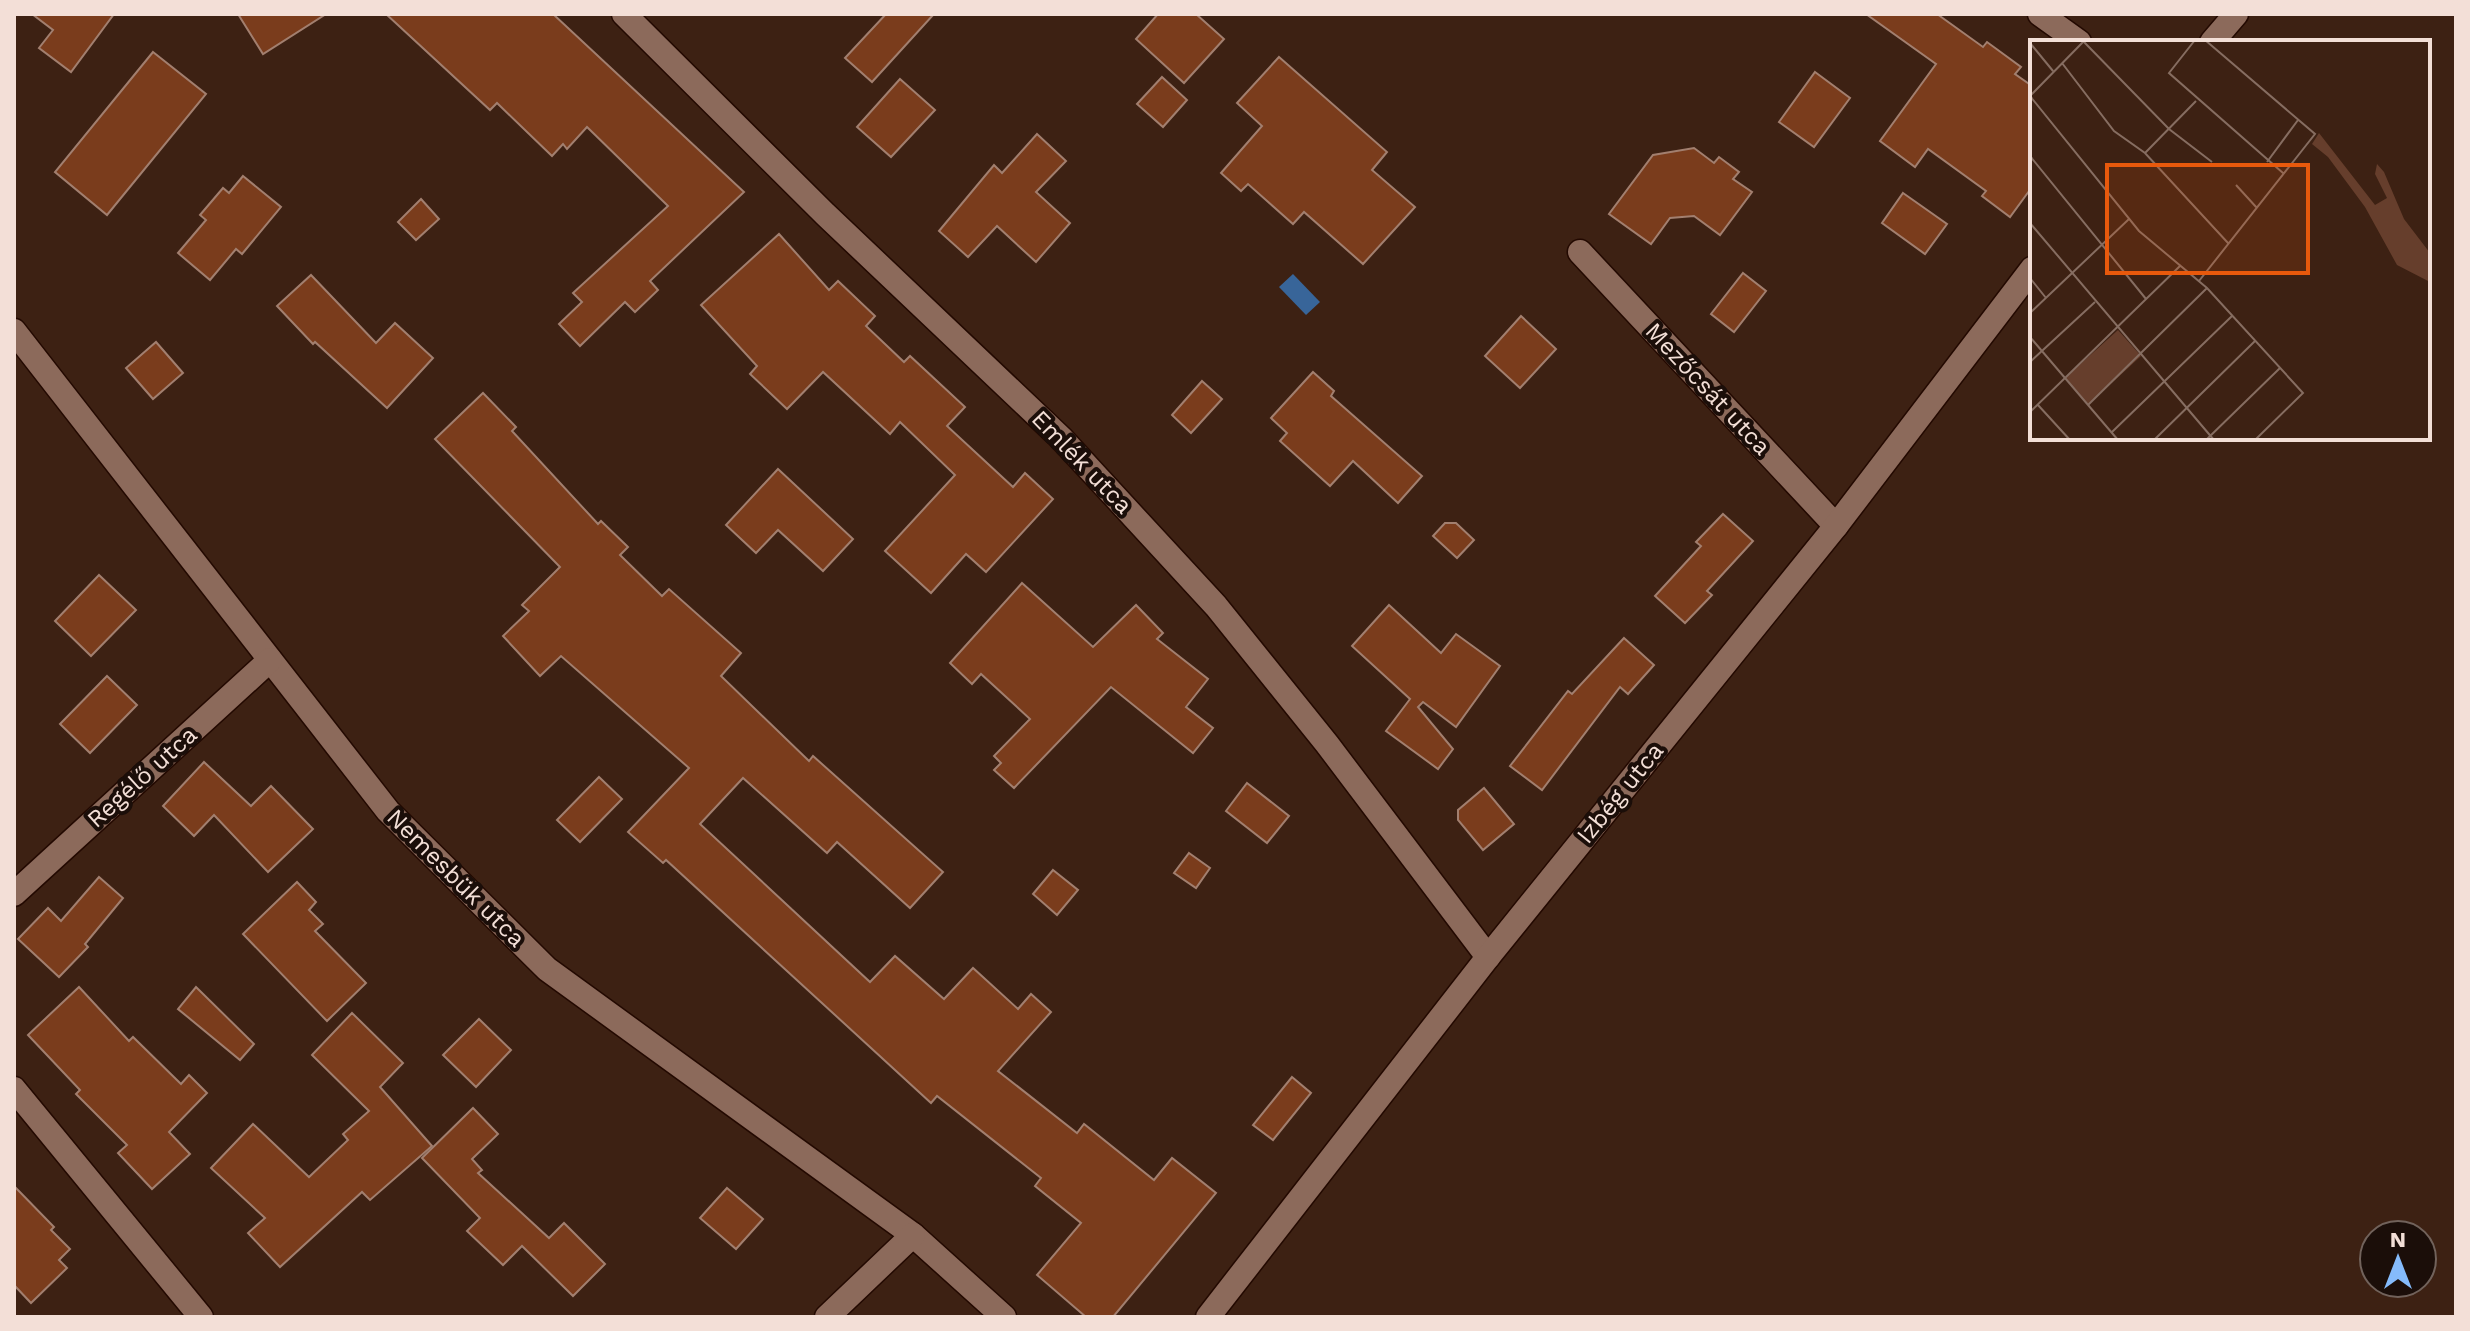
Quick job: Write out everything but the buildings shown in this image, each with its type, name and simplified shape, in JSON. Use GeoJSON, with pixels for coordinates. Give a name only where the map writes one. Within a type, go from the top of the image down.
{"type":"FeatureCollection","features":[{"type":"Feature","properties":{"kind":"street","name":"Emlék utca"},"geometry":{"type":"LineString","coordinates":[[624,14],[825,214],[1061,438],[1216,606],[1327,744],[1488,957]]}},
{"type":"Feature","properties":{"kind":"street"},"geometry":{"type":"LineString","coordinates":[[2040,14],[2076,40]]}},
{"type":"Feature","properties":{"kind":"street"},"geometry":{"type":"LineString","coordinates":[[2214,40],[2236,14]]}},
{"type":"Feature","properties":{"kind":"street","name":"Mezőcsát utca"},"geometry":{"type":"LineString","coordinates":[[1580,252],[1836,526]]}},
{"type":"Feature","properties":{"kind":"street","name":"Izbég utca"},"geometry":{"type":"LineString","coordinates":[[1208,1317],[1488,957],[1836,526],[2030,272]]}},
{"type":"Feature","properties":{"kind":"street","name":"Nemesbük utca"},"geometry":{"type":"LineString","coordinates":[[14,331],[388,811],[547,969],[913,1235],[1004,1317]]}},
{"type":"Feature","properties":{"kind":"street","name":"Regélő utca"},"geometry":{"type":"LineString","coordinates":[[14,894],[270,660]]}},
{"type":"Feature","properties":{"kind":"street"},"geometry":{"type":"LineString","coordinates":[[14,1089],[201,1317]]}},
{"type":"Feature","properties":{"kind":"street"},"geometry":{"type":"LineString","coordinates":[[827,1317],[913,1235]]}},
{"type":"Feature","properties":{"kind":"water"},"geometry":{"type":"Polygon","coordinates":[[[1293,274],[1320,302],[1306,315],[1279,287],[1293,274]]]}}]}
